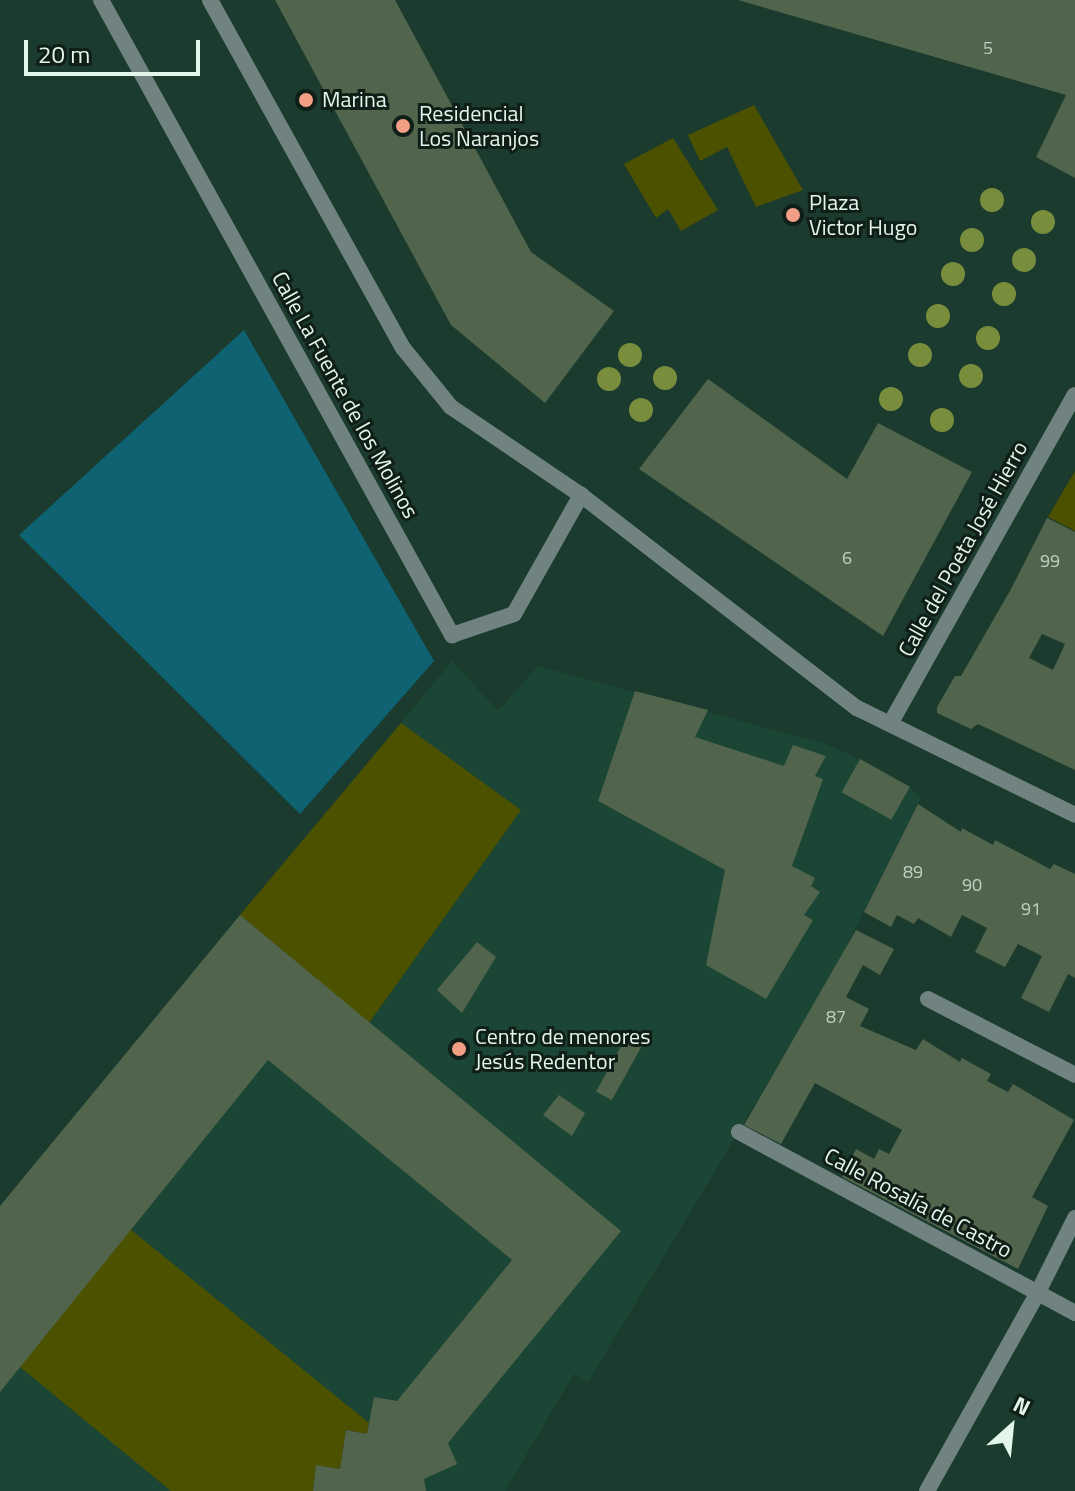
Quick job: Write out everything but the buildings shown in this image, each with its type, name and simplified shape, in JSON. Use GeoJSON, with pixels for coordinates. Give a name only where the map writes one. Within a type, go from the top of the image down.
{"type":"FeatureCollection","features":[{"type":"Feature","properties":{"kind":"street","name":"Calle La Fuente de los Molinos"},"geometry":{"type":"LineString","coordinates":[[101,0],[452,635],[514,614],[581,495]]}},
{"type":"Feature","properties":{"kind":"street"},"geometry":{"type":"LineString","coordinates":[[210,0],[403,348],[451,407],[581,495],[857,708],[1075,815]]}},
{"type":"Feature","properties":{"kind":"street","name":"Calle del Poeta José Hierro"},"geometry":{"type":"LineString","coordinates":[[890,724],[1075,395]]}},
{"type":"Feature","properties":{"kind":"street"},"geometry":{"type":"LineString","coordinates":[[928,999],[1075,1075]]}},
{"type":"Feature","properties":{"kind":"street","name":"Calle Rosalía de Castro"},"geometry":{"type":"LineString","coordinates":[[739,1132],[1075,1313]]}},
{"type":"Feature","properties":{"kind":"street"},"geometry":{"type":"LineString","coordinates":[[927,1491],[1038,1292],[1075,1218]]}},
{"type":"Feature","properties":{"kind":"shaded area"},"geometry":{"type":"Polygon","coordinates":[[[754,105],[803,190],[756,207],[727,147],[700,161],[688,135],[754,105]]]}},
{"type":"Feature","properties":{"kind":"shaded area"},"geometry":{"type":"Polygon","coordinates":[[[673,138],[718,210],[681,231],[668,209],[656,218],[624,164],[673,138]]]}},
{"type":"Feature","properties":{"kind":"shaded area"},"geometry":{"type":"Polygon","coordinates":[[[1075,471],[1075,531],[1048,517],[1075,471]]]}},
{"type":"Feature","properties":{"kind":"shaded area","name":"Centro de menores Jesús Redentor"},"geometry":{"type":"Polygon","coordinates":[[[452,661],[498,711],[538,666],[826,744],[910,787],[921,798],[836,967],[719,1165],[588,1382],[574,1374],[505,1491],[0,1491],[0,1206],[452,661]]]}},
{"type":"Feature","properties":{"kind":"shaded area"},"geometry":{"type":"Polygon","coordinates":[[[401,723],[521,810],[369,1023],[240,915],[401,723]]]}},
{"type":"Feature","properties":{"kind":"shaded area"},"geometry":{"type":"Polygon","coordinates":[[[130,1229],[369,1423],[367,1434],[346,1430],[340,1469],[316,1465],[313,1491],[171,1491],[20,1367],[130,1229]]]}},
{"type":"Feature","properties":{"kind":"water"},"geometry":{"type":"Polygon","coordinates":[[[244,330],[434,661],[300,814],[19,535],[244,330]]]}},
{"type":"Feature","properties":{"kind":"place","name":"Marina"},"geometry":{"type":"Point","coordinates":[306,100]}},
{"type":"Feature","properties":{"kind":"place","name":"Residencial Los Naranjos"},"geometry":{"type":"Point","coordinates":[403,126]}},
{"type":"Feature","properties":{"kind":"place","name":"Plaza Victor Hugo"},"geometry":{"type":"Point","coordinates":[793,215]}},
{"type":"Feature","properties":{"kind":"place","name":"Centro de menores Jesús Redentor"},"geometry":{"type":"Point","coordinates":[459,1049]}}]}
